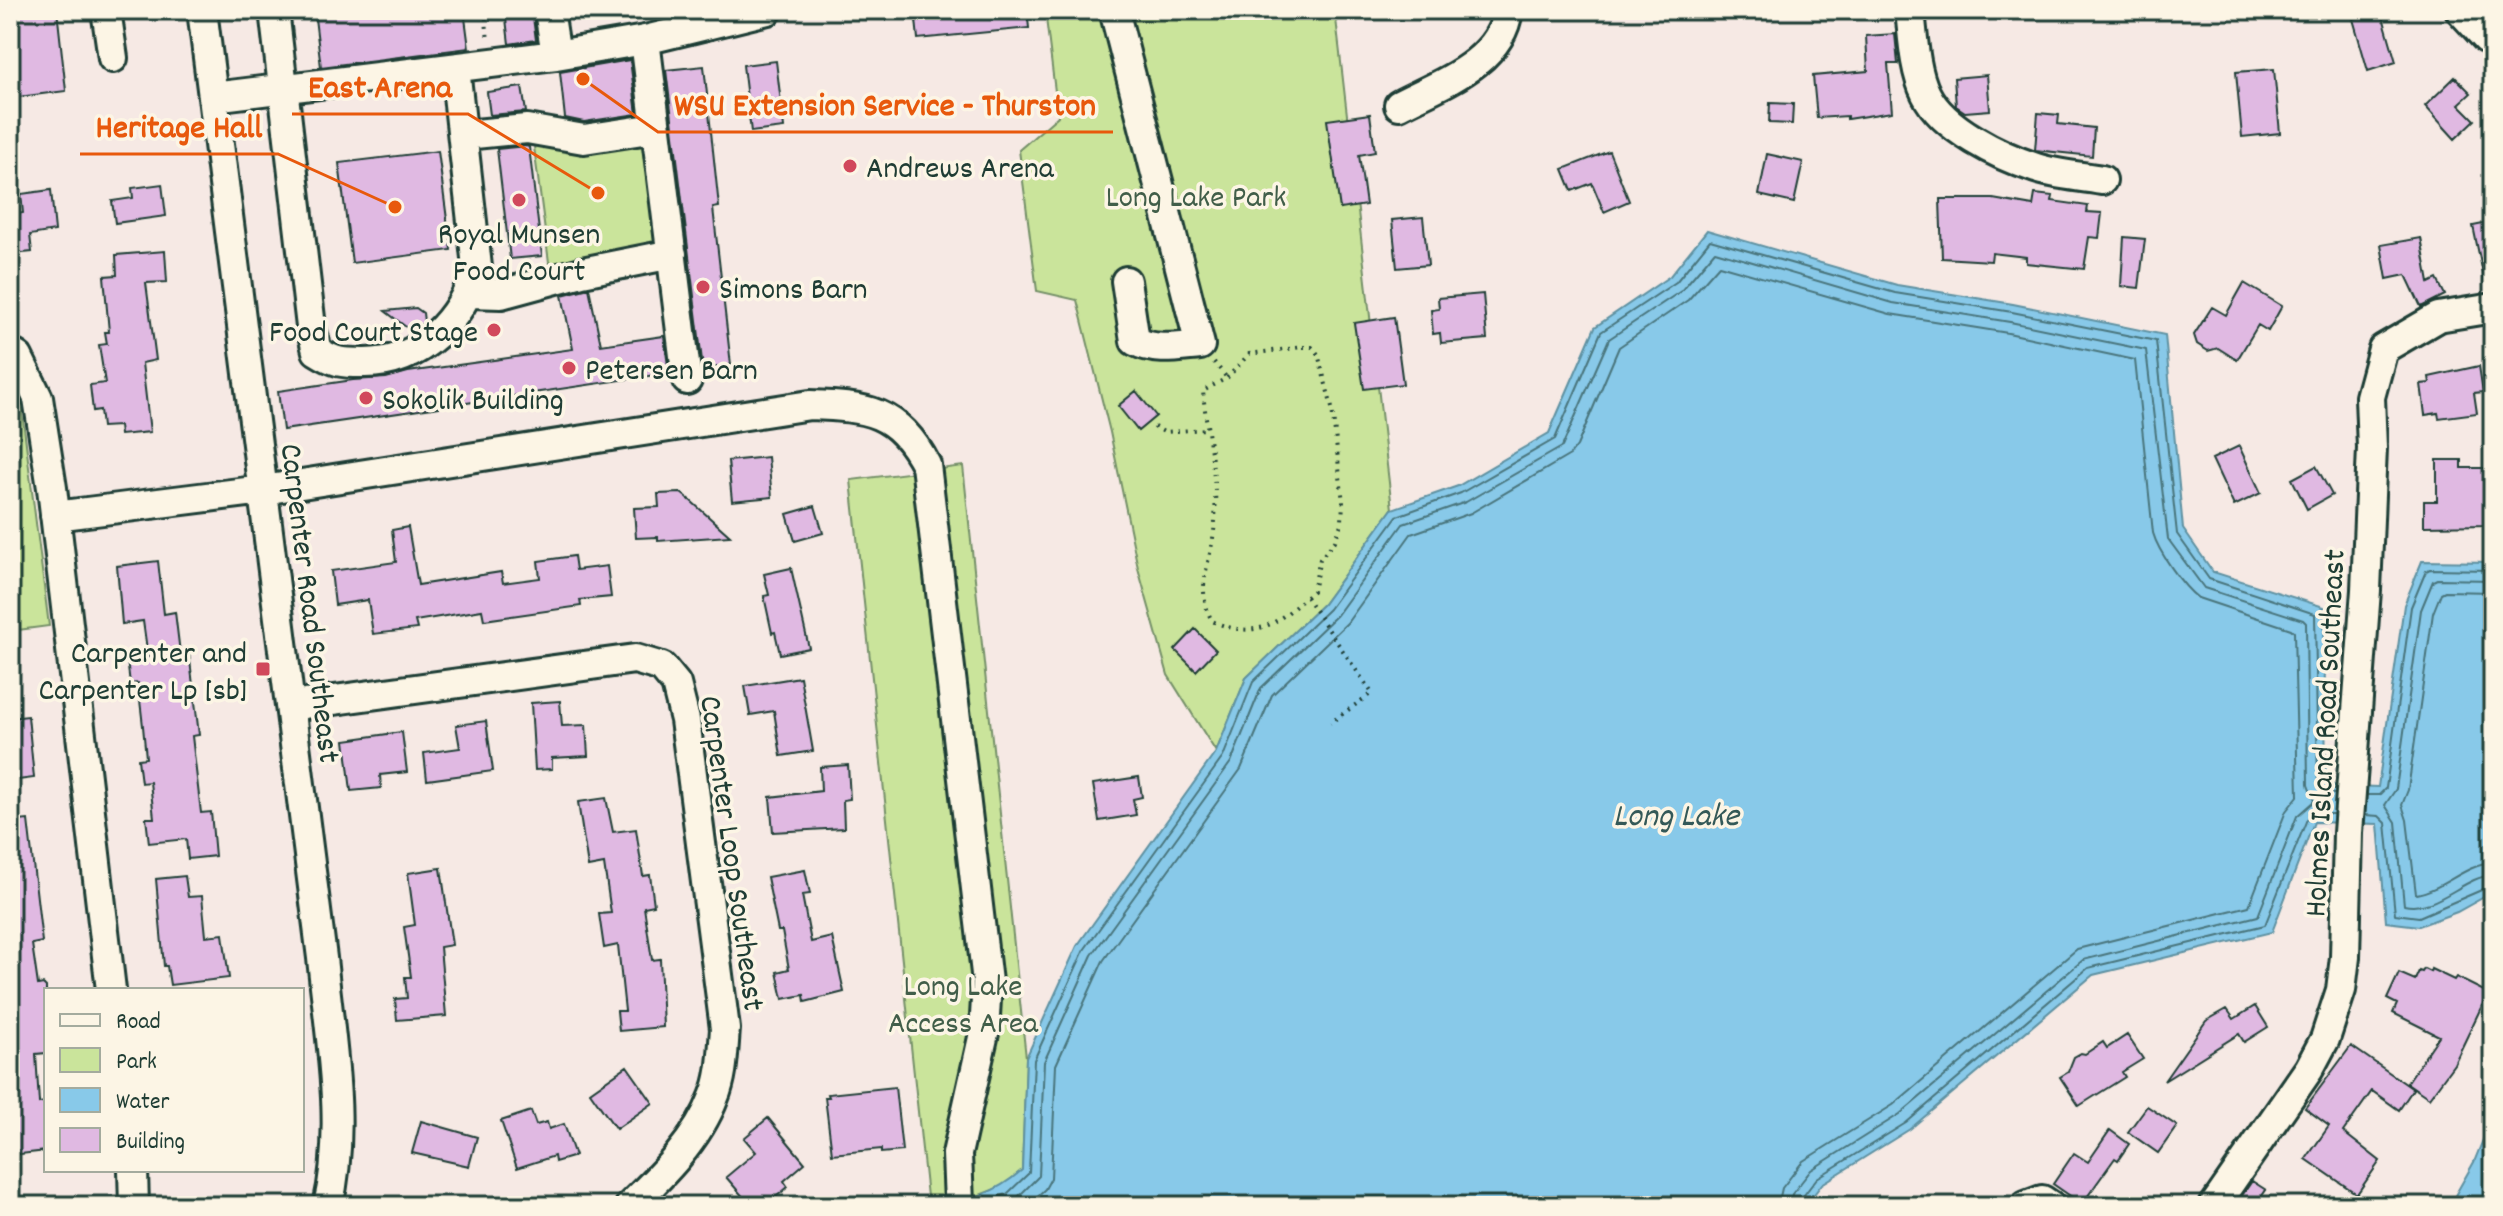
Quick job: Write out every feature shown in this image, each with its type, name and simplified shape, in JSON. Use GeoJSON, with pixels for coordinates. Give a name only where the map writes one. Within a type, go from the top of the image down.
{"type":"FeatureCollection","features":[{"type":"Feature","properties":{"kind":"street"},"geometry":{"type":"LineString","coordinates":[[106,10],[113,58]]}},
{"type":"Feature","properties":{"kind":"street","name":"Carpenter Road Southeast"},"geometry":{"type":"LineString","coordinates":[[202,10],[334,1078],[335,1163],[328,1206]]}},
{"type":"Feature","properties":{"kind":"street"},"geometry":{"type":"LineString","coordinates":[[274,10],[305,282],[317,351],[335,363],[371,363],[399,358],[424,347],[445,328],[470,293],[477,267],[455,68]]}},
{"type":"Feature","properties":{"kind":"street"},"geometry":{"type":"LineString","coordinates":[[549,10],[556,55]]}},
{"type":"Feature","properties":{"kind":"street"},"geometry":{"type":"LineString","coordinates":[[213,97],[556,55],[645,40],[682,21],[768,10]]}},
{"type":"Feature","properties":{"kind":"street"},"geometry":{"type":"LineString","coordinates":[[1114,10],[1200,345],[1159,348],[1135,341],[1126,281]]}},
{"type":"Feature","properties":{"kind":"street"},"geometry":{"type":"LineString","coordinates":[[1399,105],[1458,74],[1494,47],[1504,31],[1508,10]]}},
{"type":"Feature","properties":{"kind":"street"},"geometry":{"type":"LineString","coordinates":[[1910,10],[1924,91],[1932,105],[1955,126],[1990,149],[2038,169],[2102,180]]}},
{"type":"Feature","properties":{"kind":"street"},"geometry":{"type":"LineString","coordinates":[[2460,10],[2493,43]]}},
{"type":"Feature","properties":{"kind":"street"},"geometry":{"type":"LineString","coordinates":[[645,40],[687,380]]}},
{"type":"Feature","properties":{"kind":"street"},"geometry":{"type":"LineString","coordinates":[[464,135],[527,129],[584,139],[656,128]]}},
{"type":"Feature","properties":{"kind":"street"},"geometry":{"type":"LineString","coordinates":[[470,293],[501,294],[582,272],[672,254]]}},
{"type":"Feature","properties":{"kind":"street","name":"Holmes Island Road Southeast"},"geometry":{"type":"LineString","coordinates":[[2214,1206],[2309,1069],[2325,1039],[2341,990],[2345,957],[2351,776],[2366,590],[2372,448],[2370,397],[2383,349],[2438,317],[2493,308]]}},
{"type":"Feature","properties":{"kind":"street"},"geometry":{"type":"LineString","coordinates":[[10,352],[18,357],[38,398],[55,516],[111,988]]}},
{"type":"Feature","properties":{"kind":"street"},"geometry":{"type":"LineString","coordinates":[[55,516],[263,490],[810,405],[853,406],[888,419],[906,432],[926,465],[987,982],[984,1033],[957,1154],[959,1203]]}},
{"type":"Feature","properties":{"kind":"street","name":"Carpenter Loop Southeast"},"geometry":{"type":"LineString","coordinates":[[290,706],[635,659],[662,667],[676,684],[685,720],[725,1029],[721,1072],[714,1098],[677,1156],[630,1206]]}},
{"type":"Feature","properties":{"kind":"street"},"geometry":{"type":"LineString","coordinates":[[133,1172],[134,1206]]}},
{"type":"Feature","properties":{"kind":"street"},"geometry":{"type":"LineString","coordinates":[[2026,1206],[2042,1200],[2051,1206]]}},
{"type":"Feature","properties":{"kind":"path"},"geometry":{"type":"LineString","coordinates":[[1312,347],[1318,354],[1333,421],[1343,502],[1342,521],[1335,541],[1320,559],[1313,591],[1264,628],[1244,632],[1212,621],[1205,606],[1202,590],[1214,537],[1215,515],[1207,429],[1203,391],[1227,378],[1249,354],[1312,347]]}},
{"type":"Feature","properties":{"kind":"path"},"geometry":{"type":"LineString","coordinates":[[1154,427],[1164,432],[1207,429]]}},
{"type":"Feature","properties":{"kind":"path"},"geometry":{"type":"LineString","coordinates":[[1306,597],[1372,693],[1330,723]]}},
{"type":"Feature","properties":{"kind":"green space","name":"Long Lake Park"},"geometry":{"type":"Polygon","coordinates":[[[1045,10],[1335,10],[1392,509],[1323,604],[1246,678],[1216,752],[1168,675],[1138,568],[1110,432],[1077,300],[1037,291],[1019,150],[1058,116],[1045,10]]]}},
{"type":"Feature","properties":{"kind":"green space"},"geometry":{"type":"Polygon","coordinates":[[[533,139],[641,140],[648,145],[661,234],[651,248],[600,258],[574,259],[556,270],[550,270],[533,139]]]}},
{"type":"Feature","properties":{"kind":"green space"},"geometry":{"type":"Polygon","coordinates":[[[10,370],[21,404],[49,626],[10,631],[10,370]]]}},
{"type":"Feature","properties":{"kind":"green space","name":"Long Lake Access Area"},"geometry":{"type":"Polygon","coordinates":[[[963,466],[1026,1058],[1022,1170],[1003,1186],[959,1203],[928,1206],[851,480],[963,466]]]}},
{"type":"Feature","properties":{"kind":"water","name":"Long Lake"},"geometry":{"type":"Polygon","coordinates":[[[1707,230],[1897,285],[2013,304],[2165,335],[2183,529],[2213,572],[2324,607],[2326,785],[2378,787],[2404,605],[2422,561],[2493,562],[2493,892],[2457,912],[2419,926],[2386,922],[2378,824],[2314,822],[2272,932],[2093,975],[1910,1129],[1822,1184],[1805,1206],[933,1206],[981,1195],[1022,1170],[1026,1058],[1077,946],[1216,752],[1246,678],[1323,604],[1392,509],[1458,486],[1549,433],[1595,327],[1670,276],[1707,230]]]}},
{"type":"Feature","properties":{"kind":"water"},"geometry":{"type":"Polygon","coordinates":[[[2493,1115],[2493,1206],[2449,1206],[2474,1162],[2493,1115]]]}},
{"type":"Feature","properties":{"kind":"building"},"geometry":{"type":"Polygon","coordinates":[[[10,10],[57,10],[66,91],[10,98],[10,10]]]}},
{"type":"Feature","properties":{"kind":"building"},"geometry":{"type":"Polygon","coordinates":[[[314,10],[464,10],[469,48],[321,67],[314,10]]]}},
{"type":"Feature","properties":{"kind":"building"},"geometry":{"type":"Polygon","coordinates":[[[505,10],[532,10],[536,40],[509,44],[505,10]]]}},
{"type":"Feature","properties":{"kind":"building"},"geometry":{"type":"Polygon","coordinates":[[[915,10],[1027,10],[1029,28],[918,39],[915,10]]]}},
{"type":"Feature","properties":{"kind":"building"},"geometry":{"type":"Polygon","coordinates":[[[2381,10],[2396,62],[2368,71],[2353,19],[2381,10]]]}},
{"type":"Feature","properties":{"kind":"building"},"geometry":{"type":"Polygon","coordinates":[[[1895,34],[1898,64],[1888,64],[1892,112],[1847,119],[1847,116],[1817,118],[1813,76],[1868,71],[1866,36],[1895,34]]]}},
{"type":"Feature","properties":{"kind":"building"},"geometry":{"type":"Polygon","coordinates":[[[630,60],[637,114],[584,122],[565,118],[560,72],[630,60]]]}},
{"type":"Feature","properties":{"kind":"building"},"geometry":{"type":"Polygon","coordinates":[[[776,61],[784,128],[751,132],[743,65],[776,61]]]}},
{"type":"Feature","properties":{"kind":"building","name":"Simons Barn"},"geometry":{"type":"Polygon","coordinates":[[[704,66],[719,207],[713,208],[731,365],[703,369],[666,70],[704,66]]]}},
{"type":"Feature","properties":{"kind":"building"},"geometry":{"type":"Polygon","coordinates":[[[2274,69],[2280,133],[2242,137],[2236,72],[2274,69]]]}},
{"type":"Feature","properties":{"kind":"building"},"geometry":{"type":"Polygon","coordinates":[[[1987,75],[1990,110],[1965,112],[1956,106],[1954,78],[1987,75]]]}},
{"type":"Feature","properties":{"kind":"building"},"geometry":{"type":"Polygon","coordinates":[[[2455,77],[2471,93],[2459,104],[2475,120],[2455,139],[2425,106],[2455,77]]]}},
{"type":"Feature","properties":{"kind":"building"},"geometry":{"type":"Polygon","coordinates":[[[522,87],[526,112],[490,115],[487,92],[522,87]]]}},
{"type":"Feature","properties":{"kind":"building"},"geometry":{"type":"Polygon","coordinates":[[[1770,103],[1793,104],[1792,124],[1769,123],[1770,103]]]}},
{"type":"Feature","properties":{"kind":"building"},"geometry":{"type":"Polygon","coordinates":[[[2038,113],[2059,115],[2058,124],[2094,128],[2092,156],[2035,150],[2038,113]]]}},
{"type":"Feature","properties":{"kind":"building"},"geometry":{"type":"Polygon","coordinates":[[[1370,114],[1375,152],[1359,155],[1366,205],[1340,209],[1327,120],[1370,114]]]}},
{"type":"Feature","properties":{"kind":"building","name":"Royal Munsen Food Court"},"geometry":{"type":"Polygon","coordinates":[[[529,147],[542,256],[510,259],[497,149],[529,147]]]}},
{"type":"Feature","properties":{"kind":"building"},"geometry":{"type":"Polygon","coordinates":[[[438,151],[451,250],[352,263],[339,163],[438,151]]]}},
{"type":"Feature","properties":{"kind":"building"},"geometry":{"type":"Polygon","coordinates":[[[1609,151],[1629,201],[1604,212],[1592,183],[1572,191],[1563,169],[1609,151]]]}},
{"type":"Feature","properties":{"kind":"building"},"geometry":{"type":"Polygon","coordinates":[[[1767,154],[1803,162],[1794,203],[1759,195],[1767,154]]]}},
{"type":"Feature","properties":{"kind":"building"},"geometry":{"type":"Polygon","coordinates":[[[162,184],[166,216],[115,223],[112,201],[133,198],[132,188],[162,184]]]}},
{"type":"Feature","properties":{"kind":"building"},"geometry":{"type":"Polygon","coordinates":[[[51,190],[55,231],[30,235],[32,252],[13,254],[10,215],[23,213],[21,194],[51,190]]]}},
{"type":"Feature","properties":{"kind":"building"},"geometry":{"type":"Polygon","coordinates":[[[2035,194],[2053,196],[2052,201],[2088,206],[2087,212],[2102,213],[2099,238],[2089,237],[2084,269],[2026,263],[2026,257],[1992,253],[1991,261],[1942,258],[1940,199],[1993,199],[2033,206],[2035,194]]]}},
{"type":"Feature","properties":{"kind":"building"},"geometry":{"type":"Polygon","coordinates":[[[1423,217],[1428,265],[1397,268],[1392,220],[1423,217]]]}},
{"type":"Feature","properties":{"kind":"building"},"geometry":{"type":"Polygon","coordinates":[[[2493,222],[2493,283],[2485,283],[2473,226],[2493,222]]]}},
{"type":"Feature","properties":{"kind":"building"},"geometry":{"type":"Polygon","coordinates":[[[2124,237],[2145,239],[2139,288],[2121,286],[2124,237]]]}},
{"type":"Feature","properties":{"kind":"building"},"geometry":{"type":"Polygon","coordinates":[[[2421,238],[2429,283],[2437,279],[2445,295],[2421,307],[2406,275],[2387,279],[2381,245],[2421,238]]]}},
{"type":"Feature","properties":{"kind":"building"},"geometry":{"type":"Polygon","coordinates":[[[165,251],[167,282],[146,283],[156,360],[142,363],[150,432],[120,435],[119,426],[102,427],[100,410],[93,411],[90,385],[105,383],[99,345],[107,344],[105,332],[109,332],[104,276],[117,275],[116,255],[165,251]]]}},
{"type":"Feature","properties":{"kind":"building"},"geometry":{"type":"Polygon","coordinates":[[[2244,283],[2282,306],[2268,331],[2258,325],[2237,360],[2218,348],[2208,351],[2197,344],[2194,335],[2212,307],[2226,315],[2244,283]]]}},
{"type":"Feature","properties":{"kind":"building"},"geometry":{"type":"Polygon","coordinates":[[[589,288],[601,345],[664,336],[669,373],[283,430],[278,391],[573,349],[562,295],[589,288]]]}},
{"type":"Feature","properties":{"kind":"building"},"geometry":{"type":"Polygon","coordinates":[[[1483,294],[1487,339],[1441,343],[1440,333],[1433,334],[1431,310],[1439,309],[1438,298],[1483,294]]]}},
{"type":"Feature","properties":{"kind":"building"},"geometry":{"type":"Polygon","coordinates":[[[416,308],[423,313],[424,322],[410,330],[385,311],[416,308]]]}},
{"type":"Feature","properties":{"kind":"building"},"geometry":{"type":"Polygon","coordinates":[[[1394,317],[1403,384],[1364,389],[1354,323],[1394,317]]]}},
{"type":"Feature","properties":{"kind":"building"},"geometry":{"type":"Polygon","coordinates":[[[2479,366],[2483,392],[2474,393],[2477,413],[2439,418],[2438,413],[2425,415],[2421,384],[2430,383],[2429,377],[2479,366]]]}},
{"type":"Feature","properties":{"kind":"building"},"geometry":{"type":"Polygon","coordinates":[[[1136,391],[1156,416],[1138,431],[1118,406],[1136,391]]]}},
{"type":"Feature","properties":{"kind":"building"},"geometry":{"type":"Polygon","coordinates":[[[2239,446],[2261,493],[2234,506],[2212,459],[2239,446]]]}},
{"type":"Feature","properties":{"kind":"building"},"geometry":{"type":"Polygon","coordinates":[[[768,457],[772,497],[732,501],[728,461],[768,457]]]}},
{"type":"Feature","properties":{"kind":"building"},"geometry":{"type":"Polygon","coordinates":[[[2437,460],[2462,460],[2462,468],[2487,468],[2489,525],[2424,526],[2424,501],[2437,501],[2437,460]]]}},
{"type":"Feature","properties":{"kind":"building"},"geometry":{"type":"Polygon","coordinates":[[[2316,466],[2332,495],[2307,509],[2292,479],[2316,466]]]}},
{"type":"Feature","properties":{"kind":"building"},"geometry":{"type":"Polygon","coordinates":[[[681,493],[730,536],[658,541],[658,537],[636,538],[634,508],[659,507],[658,494],[681,493]]]}},
{"type":"Feature","properties":{"kind":"building"},"geometry":{"type":"Polygon","coordinates":[[[815,506],[823,533],[795,541],[787,514],[815,506]]]}},
{"type":"Feature","properties":{"kind":"building"},"geometry":{"type":"Polygon","coordinates":[[[408,527],[418,585],[501,572],[503,583],[540,578],[538,561],[574,556],[576,570],[607,566],[611,597],[580,600],[581,606],[484,620],[482,610],[415,621],[417,629],[373,634],[368,600],[335,605],[331,571],[396,562],[392,530],[408,527]]]}},
{"type":"Feature","properties":{"kind":"building"},"geometry":{"type":"Polygon","coordinates":[[[158,561],[164,614],[175,612],[180,653],[189,652],[199,735],[192,736],[201,813],[211,812],[215,856],[188,859],[186,839],[149,843],[146,818],[154,818],[150,782],[141,783],[138,759],[146,758],[143,726],[138,683],[130,684],[127,659],[148,657],[143,621],[122,624],[117,566],[158,561]]]}},
{"type":"Feature","properties":{"kind":"building"},"geometry":{"type":"Polygon","coordinates":[[[791,568],[809,648],[780,654],[764,596],[769,595],[764,574],[791,568]]]}},
{"type":"Feature","properties":{"kind":"building"},"geometry":{"type":"Polygon","coordinates":[[[1195,629],[1216,650],[1196,671],[1175,650],[1195,629]]]}},
{"type":"Feature","properties":{"kind":"building"},"geometry":{"type":"Polygon","coordinates":[[[800,677],[813,751],[781,756],[774,711],[750,715],[745,686],[800,677]]]}},
{"type":"Feature","properties":{"kind":"building"},"geometry":{"type":"Polygon","coordinates":[[[560,701],[562,726],[586,725],[588,756],[552,758],[552,769],[535,770],[531,703],[560,701]]]}},
{"type":"Feature","properties":{"kind":"building"},"geometry":{"type":"Polygon","coordinates":[[[28,716],[34,778],[10,781],[10,718],[28,716]]]}},
{"type":"Feature","properties":{"kind":"building"},"geometry":{"type":"Polygon","coordinates":[[[486,721],[493,771],[427,780],[424,753],[460,748],[456,725],[486,721]]]}},
{"type":"Feature","properties":{"kind":"building"},"geometry":{"type":"Polygon","coordinates":[[[402,732],[407,772],[380,775],[381,788],[351,791],[345,740],[402,732]]]}},
{"type":"Feature","properties":{"kind":"building"},"geometry":{"type":"Polygon","coordinates":[[[848,765],[850,799],[843,800],[844,828],[773,832],[770,797],[821,791],[820,767],[848,765]]]}},
{"type":"Feature","properties":{"kind":"building"},"geometry":{"type":"Polygon","coordinates":[[[1139,777],[1142,797],[1133,799],[1136,815],[1099,821],[1093,784],[1139,777]]]}},
{"type":"Feature","properties":{"kind":"building"},"geometry":{"type":"Polygon","coordinates":[[[606,798],[613,832],[636,829],[643,876],[650,875],[654,905],[644,907],[652,960],[660,959],[663,1027],[619,1031],[617,1011],[625,1011],[618,945],[604,948],[599,914],[611,913],[604,864],[588,867],[578,802],[606,798]]]}},
{"type":"Feature","properties":{"kind":"building"},"geometry":{"type":"Polygon","coordinates":[[[28,820],[42,942],[32,944],[38,985],[46,987],[44,1053],[36,1054],[39,1103],[44,1102],[44,1151],[12,1155],[10,822],[28,820]]]}},
{"type":"Feature","properties":{"kind":"building"},"geometry":{"type":"Polygon","coordinates":[[[441,868],[452,945],[440,947],[446,1016],[397,1020],[395,999],[407,998],[405,977],[411,977],[404,927],[415,925],[408,873],[441,868]]]}},
{"type":"Feature","properties":{"kind":"building"},"geometry":{"type":"Polygon","coordinates":[[[805,870],[810,894],[802,895],[811,942],[832,937],[844,992],[805,1002],[804,995],[783,999],[777,972],[789,969],[767,877],[805,870]]]}},
{"type":"Feature","properties":{"kind":"building"},"geometry":{"type":"Polygon","coordinates":[[[185,876],[188,897],[202,896],[206,936],[223,934],[229,978],[170,985],[167,966],[164,966],[156,879],[185,876]]]}},
{"type":"Feature","properties":{"kind":"building"},"geometry":{"type":"Polygon","coordinates":[[[2424,969],[2430,972],[2431,969],[2454,980],[2456,977],[2488,993],[2454,1064],[2429,1098],[2407,1083],[2439,1036],[2393,1013],[2397,1004],[2387,999],[2399,973],[2415,980],[2419,971],[2424,969]]]}},
{"type":"Feature","properties":{"kind":"building"},"geometry":{"type":"Polygon","coordinates":[[[2255,1006],[2268,1027],[2244,1042],[2239,1034],[2164,1081],[2206,1021],[2227,1009],[2234,1019],[2255,1006]]]}},
{"type":"Feature","properties":{"kind":"building"},"geometry":{"type":"Polygon","coordinates":[[[2127,1035],[2143,1059],[2122,1072],[2125,1077],[2079,1106],[2060,1077],[2068,1072],[2074,1057],[2103,1042],[2107,1048],[2127,1035]]]}},
{"type":"Feature","properties":{"kind":"building"},"geometry":{"type":"Polygon","coordinates":[[[2351,1046],[2413,1089],[2399,1110],[2372,1091],[2343,1132],[2380,1161],[2357,1194],[2306,1159],[2329,1126],[2305,1108],[2351,1046]]]}},
{"type":"Feature","properties":{"kind":"building"},"geometry":{"type":"Polygon","coordinates":[[[627,1066],[653,1103],[616,1129],[590,1092],[627,1066]]]}},
{"type":"Feature","properties":{"kind":"building"},"geometry":{"type":"Polygon","coordinates":[[[895,1087],[902,1151],[881,1153],[881,1149],[832,1154],[825,1097],[829,1097],[828,1094],[895,1087]]]}},
{"type":"Feature","properties":{"kind":"building"},"geometry":{"type":"Polygon","coordinates":[[[2147,1106],[2177,1126],[2158,1153],[2128,1132],[2147,1106]]]}},
{"type":"Feature","properties":{"kind":"building"},"geometry":{"type":"Polygon","coordinates":[[[531,1111],[536,1125],[547,1122],[549,1129],[564,1124],[575,1156],[555,1162],[554,1156],[517,1168],[501,1121],[531,1111]]]}},
{"type":"Feature","properties":{"kind":"building"},"geometry":{"type":"Polygon","coordinates":[[[768,1118],[805,1163],[784,1181],[788,1187],[765,1206],[751,1206],[726,1177],[756,1152],[744,1138],[768,1118]]]}},
{"type":"Feature","properties":{"kind":"building"},"geometry":{"type":"Polygon","coordinates":[[[421,1121],[477,1137],[469,1166],[412,1153],[421,1121]]]}},
{"type":"Feature","properties":{"kind":"building"},"geometry":{"type":"Polygon","coordinates":[[[2110,1130],[2129,1144],[2082,1204],[2053,1184],[2074,1153],[2088,1162],[2110,1130]]]}},
{"type":"Feature","properties":{"kind":"building"},"geometry":{"type":"Polygon","coordinates":[[[2252,1181],[2266,1190],[2255,1206],[2241,1206],[2237,1203],[2252,1181]]]}},
{"type":"Feature","properties":{"kind":"place","name":"WSU Extension Service - Thurston"},"geometry":{"type":"Point","coordinates":[583,79]}},
{"type":"Feature","properties":{"kind":"place","name":"Andrews Arena"},"geometry":{"type":"Point","coordinates":[850,166]}},
{"type":"Feature","properties":{"kind":"place","name":"East Arena"},"geometry":{"type":"Point","coordinates":[598,193]}},
{"type":"Feature","properties":{"kind":"place","name":"Royal Munsen Food Court"},"geometry":{"type":"Point","coordinates":[519,200]}},
{"type":"Feature","properties":{"kind":"place","name":"Heritage Hall"},"geometry":{"type":"Point","coordinates":[395,207]}},
{"type":"Feature","properties":{"kind":"place","name":"Simons Barn"},"geometry":{"type":"Point","coordinates":[703,287]}},
{"type":"Feature","properties":{"kind":"place","name":"Food Court Stage"},"geometry":{"type":"Point","coordinates":[494,330]}},
{"type":"Feature","properties":{"kind":"place","name":"Petersen Barn"},"geometry":{"type":"Point","coordinates":[569,368]}},
{"type":"Feature","properties":{"kind":"place","name":"Sokolik Building"},"geometry":{"type":"Point","coordinates":[366,398]}},
{"type":"Feature","properties":{"kind":"place","name":"Carpenter and Carpenter Lp [sb]"},"geometry":{"type":"Point","coordinates":[263,669]}}]}
